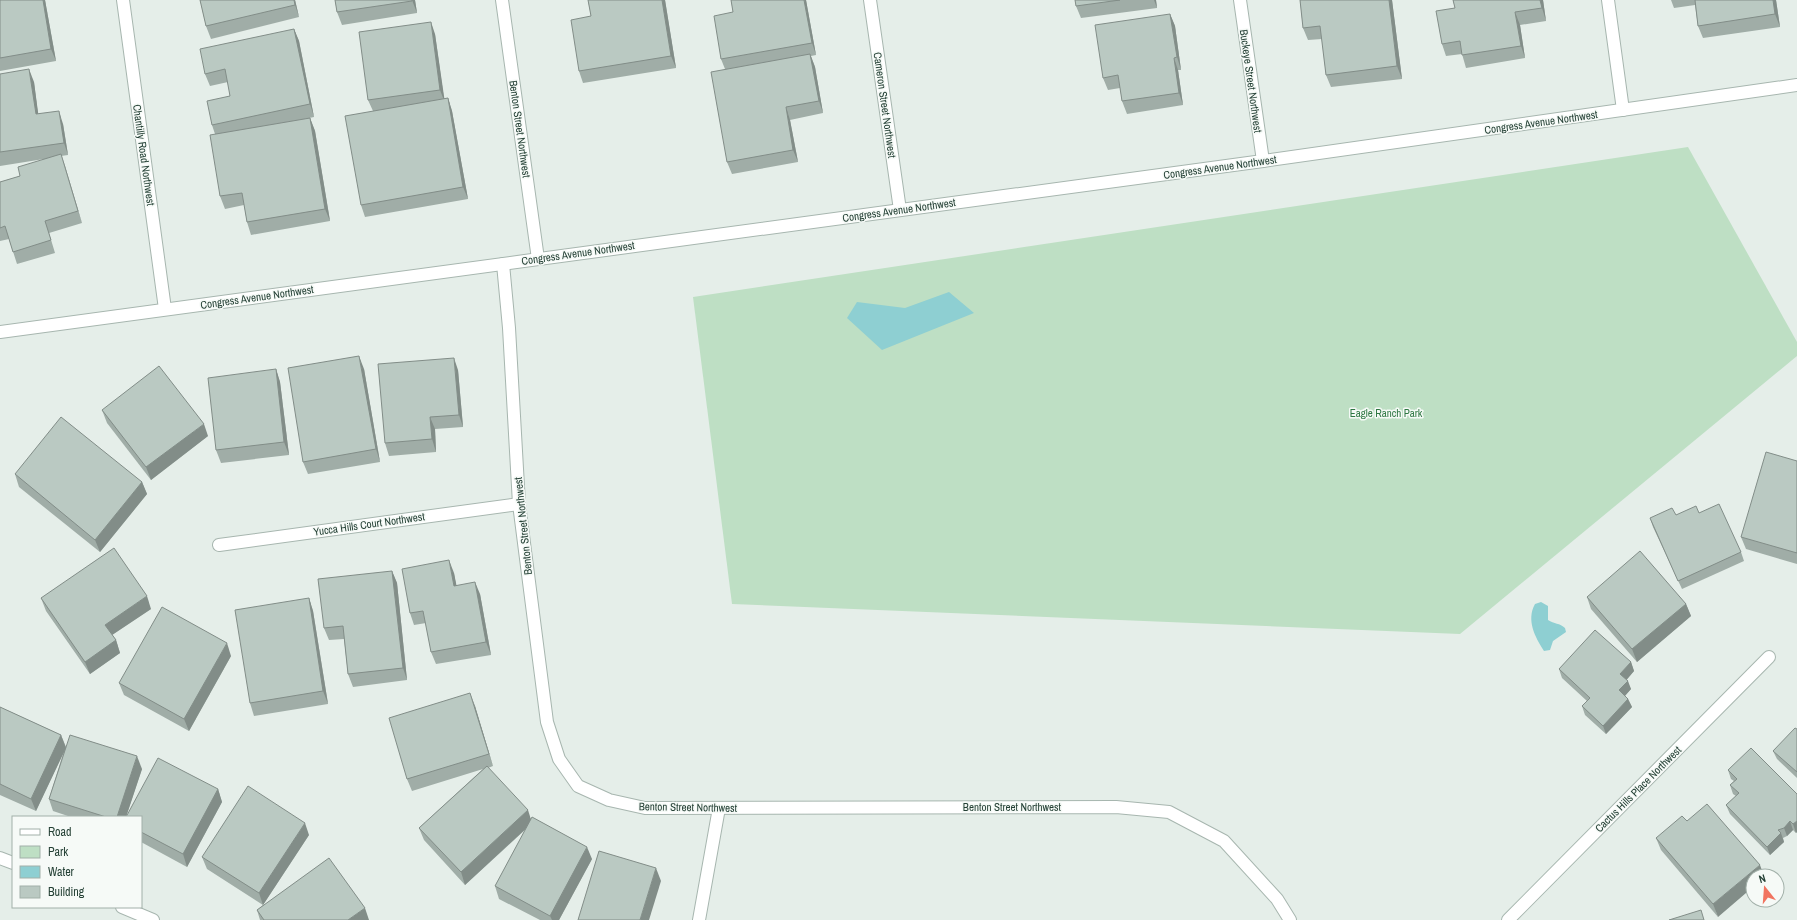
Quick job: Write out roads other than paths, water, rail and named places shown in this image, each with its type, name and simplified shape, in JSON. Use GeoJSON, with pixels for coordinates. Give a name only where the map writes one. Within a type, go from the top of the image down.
{"type":"FeatureCollection","features":[{"type":"Feature","properties":{"kind":"street","name":"Chantilly Road Northwest"},"geometry":{"type":"LineString","coordinates":[[122,0],[165,309]]}},
{"type":"Feature","properties":{"kind":"street","name":"Benton Street Northwest"},"geometry":{"type":"LineString","coordinates":[[502,0],[538,259]]}},
{"type":"Feature","properties":{"kind":"street","name":"Cameron Street Northwest"},"geometry":{"type":"LineString","coordinates":[[870,0],[900,210]]}},
{"type":"Feature","properties":{"kind":"street","name":"Buckeye Street Northwest"},"geometry":{"type":"LineString","coordinates":[[1240,0],[1263,161]]}},
{"type":"Feature","properties":{"kind":"street"},"geometry":{"type":"LineString","coordinates":[[1608,0],[1623,110]]}},
{"type":"Feature","properties":{"kind":"street","name":"Congress Avenue Northwest"},"geometry":{"type":"LineString","coordinates":[[0,332],[1263,161],[1797,85]]}},
{"type":"Feature","properties":{"kind":"street","name":"Benton Street Northwest"},"geometry":{"type":"LineString","coordinates":[[503,264],[509,328],[519,504],[547,722],[559,759],[578,786],[609,800],[645,808],[1116,807],[1169,812],[1224,841],[1277,899],[1290,920]]}},
{"type":"Feature","properties":{"kind":"street","name":"Yucca Hills Court Northwest"},"geometry":{"type":"LineString","coordinates":[[219,545],[519,504]]}},
{"type":"Feature","properties":{"kind":"street","name":"Cactus Hills Place Northwest"},"geometry":{"type":"LineString","coordinates":[[1508,920],[1769,658]]}},
{"type":"Feature","properties":{"kind":"street"},"geometry":{"type":"LineString","coordinates":[[699,920],[719,808]]}},
{"type":"Feature","properties":{"kind":"street"},"geometry":{"type":"LineString","coordinates":[[0,858],[12,863]]}},
{"type":"Feature","properties":{"kind":"street"},"geometry":{"type":"LineString","coordinates":[[124,908],[153,920]]}},
{"type":"Feature","properties":{"kind":"water"},"geometry":{"type":"Polygon","coordinates":[[[949,292],[974,313],[882,350],[847,318],[857,302],[905,308],[949,292]]]}},
{"type":"Feature","properties":{"kind":"water"},"geometry":{"type":"Polygon","coordinates":[[[1541,602],[1548,606],[1548,620],[1563,626],[1566,632],[1553,641],[1550,650],[1544,651],[1535,634],[1531,616],[1535,604],[1541,602]]]}},
{"type":"Feature","properties":{"kind":"park label","name":"Eagle Ranch Park"},"geometry":{"type":"Point","coordinates":[1386,413]}}]}
